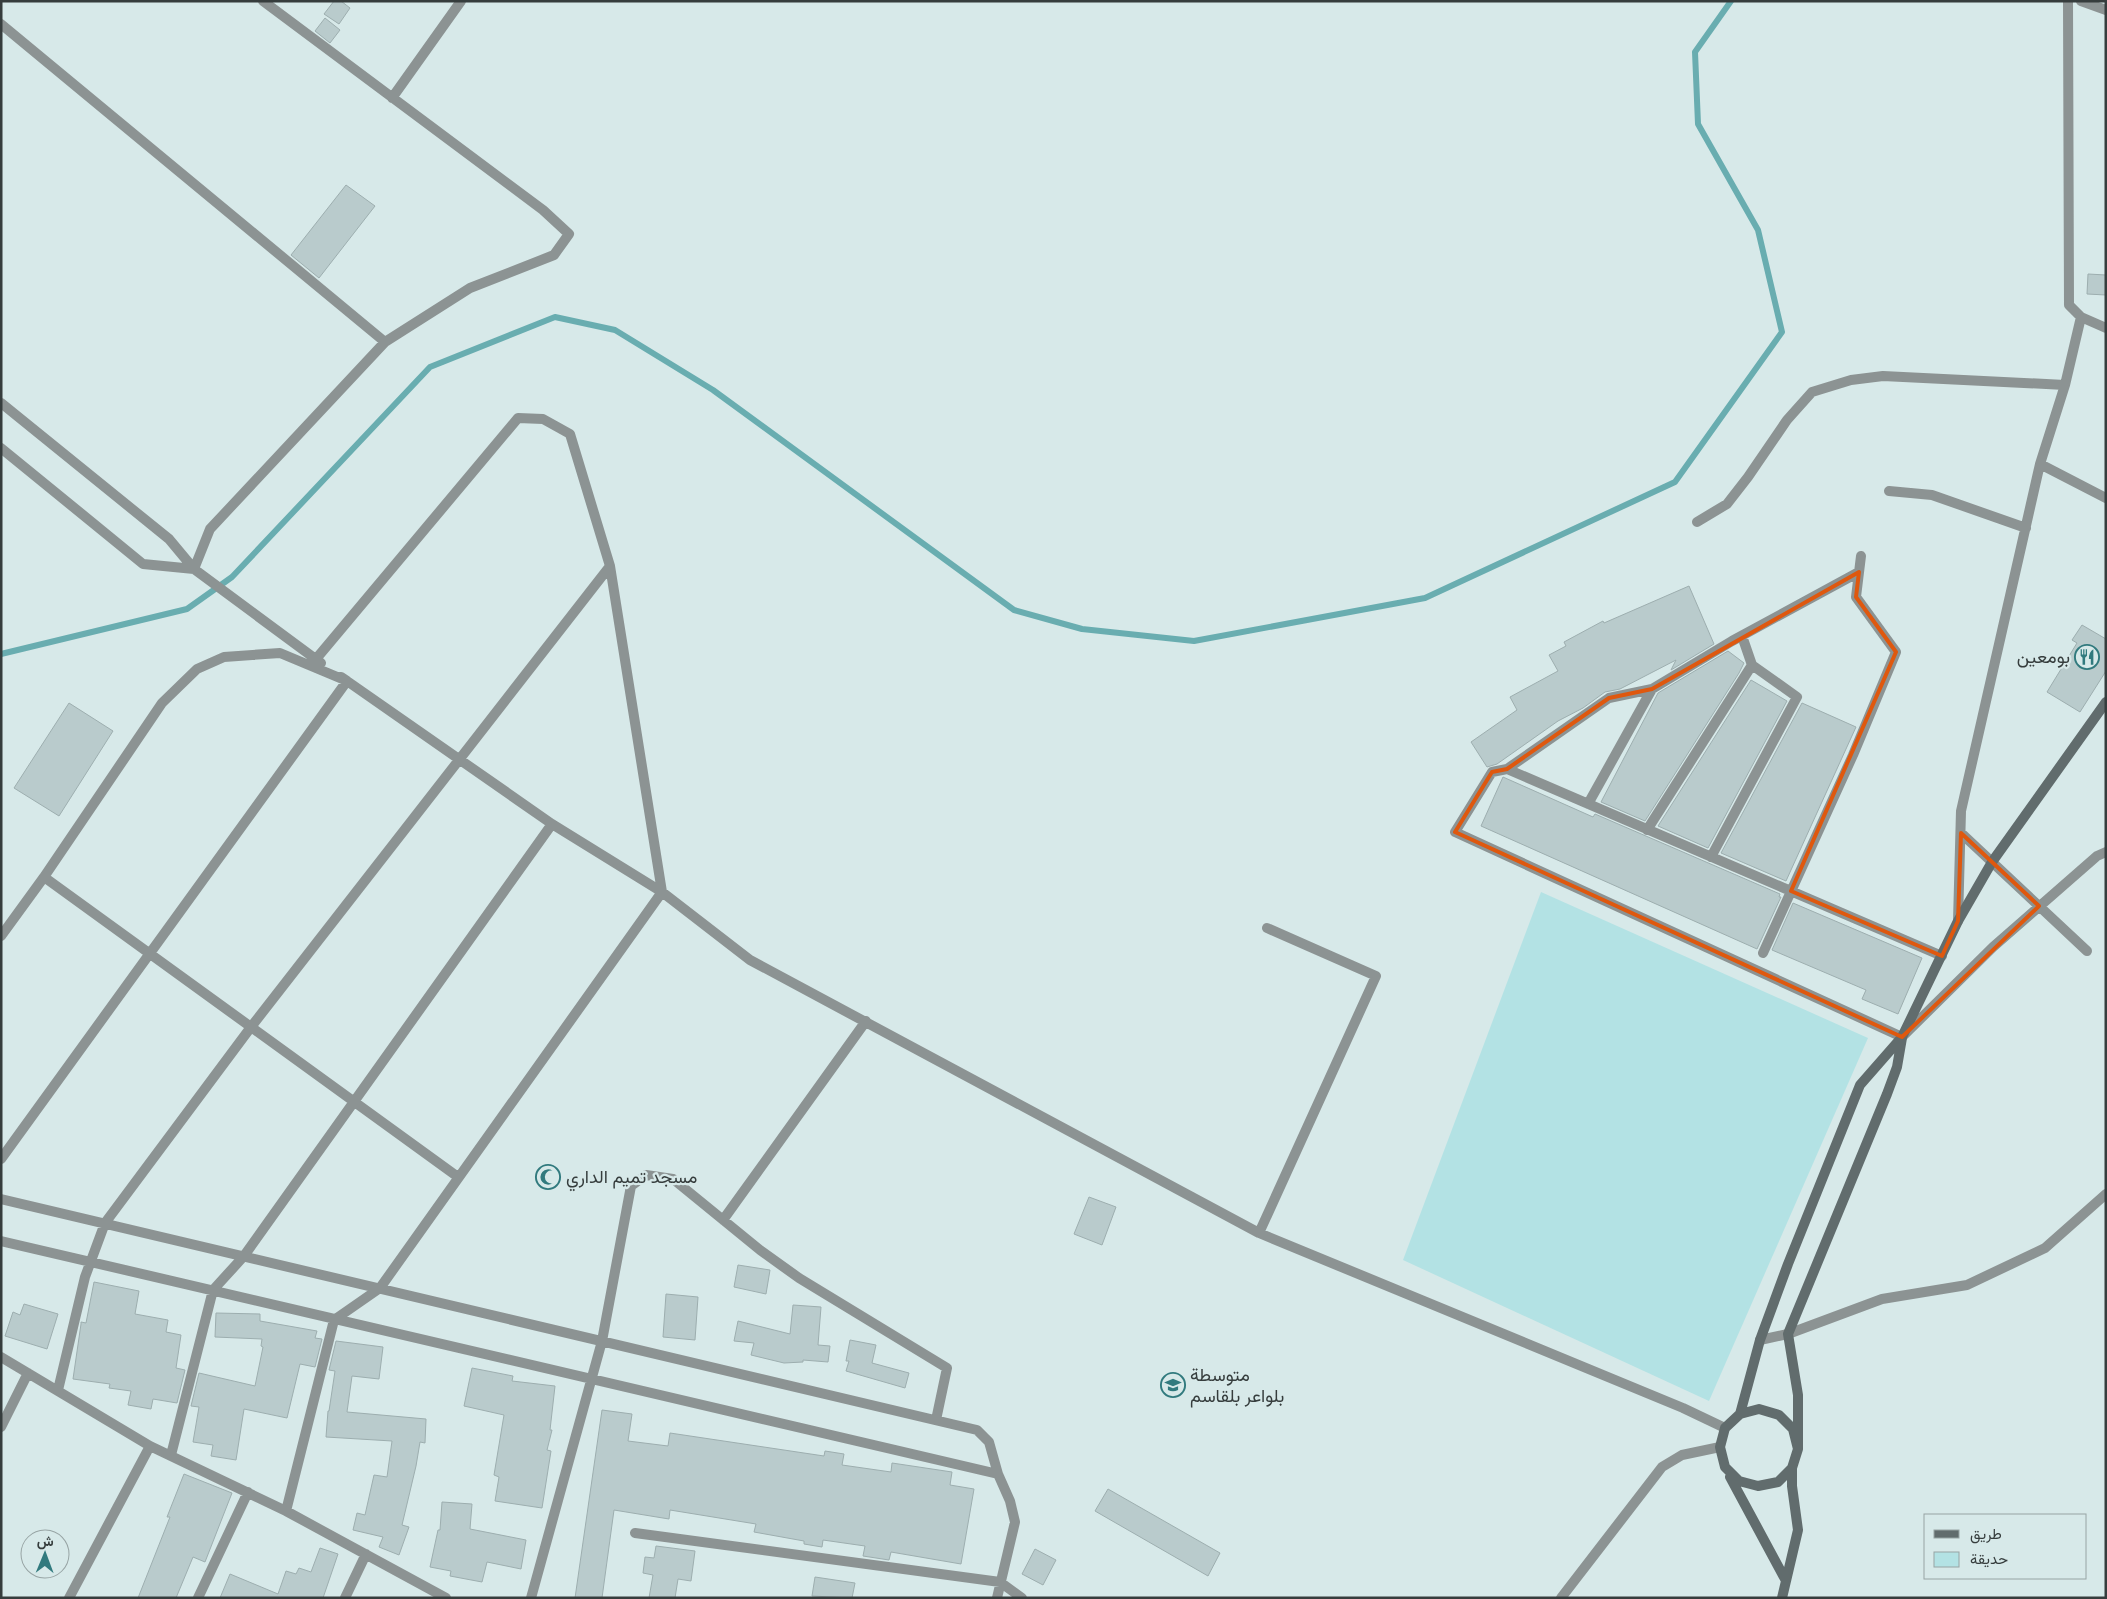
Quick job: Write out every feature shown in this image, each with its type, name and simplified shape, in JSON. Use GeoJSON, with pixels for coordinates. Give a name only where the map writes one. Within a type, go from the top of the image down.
{"type":"FeatureCollection","features":[{"type":"Feature","properties":{"kind":"main road"},"geometry":{"type":"LineString","coordinates":[[1785,1579],[1725,1467],[1720,1447],[1726,1428],[1740,1414],[1760,1340],[1788,1264],[1860,1085],[1902,1037],[1958,922],[1992,862],[2106,702]]}},
{"type":"Feature","properties":{"kind":"main road"},"geometry":{"type":"LineString","coordinates":[[1782,1598],[1798,1530],[1792,1486],[1792,1468],[1798,1449],[1798,1395],[1788,1334],[1887,1094],[1897,1067],[1902,1037]]}},
{"type":"Feature","properties":{"kind":"main road"},"geometry":{"type":"LineString","coordinates":[[1740,1414],[1760,1409],[1779,1415],[1793,1429],[1798,1449]]}},
{"type":"Feature","properties":{"kind":"main road"},"geometry":{"type":"LineString","coordinates":[[1725,1467],[1739,1481],[1758,1486],[1778,1482],[1792,1468]]}},
{"type":"Feature","properties":{"kind":"street"},"geometry":{"type":"LineString","coordinates":[[194,569],[210,529],[385,342],[470,288],[554,255],[569,234],[543,210],[263,1]]}},
{"type":"Feature","properties":{"kind":"street"},"geometry":{"type":"LineString","coordinates":[[392,98],[461,1]]}},
{"type":"Feature","properties":{"kind":"street"},"geometry":{"type":"LineString","coordinates":[[2068,1],[2069,305],[2081,317],[2106,328]]}},
{"type":"Feature","properties":{"kind":"street"},"geometry":{"type":"LineString","coordinates":[[2081,1],[2106,10]]}},
{"type":"Feature","properties":{"kind":"street"},"geometry":{"type":"LineString","coordinates":[[1,24],[385,342]]}},
{"type":"Feature","properties":{"kind":"street"},"geometry":{"type":"LineString","coordinates":[[1958,922],[1961,810],[2040,464],[2065,385],[2081,317]]}},
{"type":"Feature","properties":{"kind":"street"},"geometry":{"type":"LineString","coordinates":[[1697,522],[1727,504],[1787,420],[1812,392],[1851,380],[1883,376],[2065,385]]}},
{"type":"Feature","properties":{"kind":"street"},"geometry":{"type":"LineString","coordinates":[[1,402],[169,539],[194,569],[313,662],[347,681],[552,824],[662,892],[750,960],[1260,1233],[1683,1408],[1726,1428]]}},
{"type":"Feature","properties":{"kind":"street"},"geometry":{"type":"LineString","coordinates":[[286,1511],[334,1320],[380,1288],[662,892],[610,566],[570,434],[543,419],[518,418],[313,662]]}},
{"type":"Feature","properties":{"kind":"street"},"geometry":{"type":"LineString","coordinates":[[1,448],[143,564],[194,569]]}},
{"type":"Feature","properties":{"kind":"street"},"geometry":{"type":"LineString","coordinates":[[2040,464],[2106,498]]}},
{"type":"Feature","properties":{"kind":"street"},"geometry":{"type":"LineString","coordinates":[[1890,491],[1932,496],[2026,528]]}},
{"type":"Feature","properties":{"kind":"street"},"geometry":{"type":"LineString","coordinates":[[1763,953],[1853,755],[1896,652],[1856,597],[1860,556]]}},
{"type":"Feature","properties":{"kind":"street"},"geometry":{"type":"LineString","coordinates":[[58,1390],[90,1262],[105,1223],[252,1027],[610,566]]}},
{"type":"Feature","properties":{"kind":"street"},"geometry":{"type":"LineString","coordinates":[[1859,572],[1742,636],[1652,689],[1609,698],[1507,769],[1492,772],[1455,832],[1902,1037],[1993,947],[2103,852]]}},
{"type":"Feature","properties":{"kind":"street"},"geometry":{"type":"LineString","coordinates":[[1711,857],[1798,697],[1752,665],[1742,636]]}},
{"type":"Feature","properties":{"kind":"street"},"geometry":{"type":"LineString","coordinates":[[1,936],[44,877],[162,703],[197,669],[224,657],[280,653],[313,662]]}},
{"type":"Feature","properties":{"kind":"street"},"geometry":{"type":"LineString","coordinates":[[1648,830],[1752,665]]}},
{"type":"Feature","properties":{"kind":"street"},"geometry":{"type":"LineString","coordinates":[[1,1159],[347,681]]}},
{"type":"Feature","properties":{"kind":"street"},"geometry":{"type":"LineString","coordinates":[[1588,804],[1652,689]]}},
{"type":"Feature","properties":{"kind":"street"},"geometry":{"type":"LineString","coordinates":[[1507,769],[1942,956]]}},
{"type":"Feature","properties":{"kind":"street"},"geometry":{"type":"LineString","coordinates":[[171,1455],[213,1290],[244,1256],[552,824]]}},
{"type":"Feature","properties":{"kind":"street"},"geometry":{"type":"LineString","coordinates":[[1961,833],[2087,951]]}},
{"type":"Feature","properties":{"kind":"street"},"geometry":{"type":"LineString","coordinates":[[44,877],[458,1177]]}},
{"type":"Feature","properties":{"kind":"street"},"geometry":{"type":"LineString","coordinates":[[1260,1233],[1376,976],[1267,928]]}},
{"type":"Feature","properties":{"kind":"street"},"geometry":{"type":"LineString","coordinates":[[723,1220],[866,1021]]}},
{"type":"Feature","properties":{"kind":"street"},"geometry":{"type":"LineString","coordinates":[[531,1598],[602,1341],[631,1186],[646,1175],[673,1179],[799,1278],[947,1368],[936,1420]]}},
{"type":"Feature","properties":{"kind":"street"},"geometry":{"type":"LineString","coordinates":[[1760,1340],[1788,1334],[1882,1299],[1967,1285],[2045,1248],[2106,1194]]}},
{"type":"Feature","properties":{"kind":"street"},"geometry":{"type":"LineString","coordinates":[[1,1199],[977,1430],[989,1442],[998,1474],[1010,1501],[1015,1522],[997,1598]]}},
{"type":"Feature","properties":{"kind":"street"},"geometry":{"type":"LineString","coordinates":[[1,1241],[998,1474]]}},
{"type":"Feature","properties":{"kind":"street"},"geometry":{"type":"LineString","coordinates":[[1,1357],[150,1446],[286,1511],[446,1598]]}},
{"type":"Feature","properties":{"kind":"street"},"geometry":{"type":"LineString","coordinates":[[1,1427],[28,1373]]}},
{"type":"Feature","properties":{"kind":"street"},"geometry":{"type":"LineString","coordinates":[[68,1598],[150,1446]]}},
{"type":"Feature","properties":{"kind":"street"},"geometry":{"type":"LineString","coordinates":[[1561,1598],[1662,1467],[1682,1455],[1720,1447]]}},
{"type":"Feature","properties":{"kind":"street"},"geometry":{"type":"LineString","coordinates":[[198,1598],[248,1492]]}},
{"type":"Feature","properties":{"kind":"street"},"geometry":{"type":"LineString","coordinates":[[635,1533],[1000,1582],[1022,1598]]}},
{"type":"Feature","properties":{"kind":"street"},"geometry":{"type":"LineString","coordinates":[[345,1598],[366,1554]]}},
{"type":"Feature","properties":{"kind":"highlighted area"},"geometry":{"type":"Polygon","coordinates":[[[1859,572],[1856,597],[1896,652],[1791,891],[1942,956],[1958,921],[1961,833],[2039,906],[1902,1037],[1455,832],[1492,772],[1507,769],[1609,698],[1652,689],[1859,572]]]}},
{"type":"Feature","properties":{"kind":"green space"},"geometry":{"type":"Polygon","coordinates":[[[1541,892],[1868,1038],[1709,1401],[1403,1260],[1541,892]]]}},
{"type":"Feature","properties":{"kind":"building"},"geometry":{"type":"Polygon","coordinates":[[[334,1],[341,1],[350,8],[339,24],[324,14],[334,1]]]}},
{"type":"Feature","properties":{"kind":"building"},"geometry":{"type":"Polygon","coordinates":[[[325,18],[340,30],[330,43],[315,31],[325,18]]]}},
{"type":"Feature","properties":{"kind":"building"},"geometry":{"type":"Polygon","coordinates":[[[346,185],[375,206],[319,278],[291,255],[346,185]]]}},
{"type":"Feature","properties":{"kind":"building"},"geometry":{"type":"Polygon","coordinates":[[[2088,274],[2106,275],[2106,295],[2087,294],[2088,274]]]}},
{"type":"Feature","properties":{"kind":"building"},"geometry":{"type":"Polygon","coordinates":[[[1689,586],[1714,644],[1671,670],[1676,660],[1620,689],[1605,692],[1583,708],[1558,721],[1497,764],[1487,767],[1471,742],[1517,710],[1510,697],[1558,671],[1549,655],[1566,646],[1564,642],[1603,621],[1604,623],[1689,586]]]}},
{"type":"Feature","properties":{"kind":"building","name":"بومعين"},"geometry":{"type":"Polygon","coordinates":[[[2082,625],[2106,639],[2106,671],[2080,712],[2047,692],[2077,643],[2072,640],[2082,625]]]}},
{"type":"Feature","properties":{"kind":"building"},"geometry":{"type":"Polygon","coordinates":[[[1728,651],[1744,663],[1645,821],[1601,802],[1658,693],[1728,651]]]}},
{"type":"Feature","properties":{"kind":"building"},"geometry":{"type":"Polygon","coordinates":[[[1751,680],[1787,701],[1708,848],[1658,826],[1751,680]]]}},
{"type":"Feature","properties":{"kind":"building"},"geometry":{"type":"Polygon","coordinates":[[[69,703],[113,731],[59,816],[14,788],[69,703]]]}},
{"type":"Feature","properties":{"kind":"building"},"geometry":{"type":"Polygon","coordinates":[[[1802,703],[1856,727],[1786,881],[1721,853],[1802,703]]]}},
{"type":"Feature","properties":{"kind":"building"},"geometry":{"type":"Polygon","coordinates":[[[1503,777],[1593,817],[1595,814],[1780,894],[1779,897],[1781,897],[1757,949],[1481,826],[1503,777]]]}},
{"type":"Feature","properties":{"kind":"building"},"geometry":{"type":"Polygon","coordinates":[[[1793,903],[1922,958],[1898,1014],[1862,999],[1866,990],[1772,950],[1793,903]]]}},
{"type":"Feature","properties":{"kind":"building"},"geometry":{"type":"Polygon","coordinates":[[[1089,1197],[1116,1207],[1102,1245],[1074,1234],[1089,1197]]]}},
{"type":"Feature","properties":{"kind":"building"},"geometry":{"type":"Polygon","coordinates":[[[738,1265],[770,1270],[766,1294],[734,1287],[738,1265]]]}},
{"type":"Feature","properties":{"kind":"building"},"geometry":{"type":"Polygon","coordinates":[[[94,1282],[139,1291],[135,1314],[168,1320],[166,1332],[181,1335],[176,1368],[185,1370],[177,1403],[153,1399],[151,1409],[128,1405],[131,1391],[109,1388],[110,1384],[73,1379],[81,1322],[86,1323],[94,1282]]]}},
{"type":"Feature","properties":{"kind":"building"},"geometry":{"type":"Polygon","coordinates":[[[666,1294],[698,1297],[695,1340],[663,1337],[666,1294]]]}},
{"type":"Feature","properties":{"kind":"building"},"geometry":{"type":"Polygon","coordinates":[[[24,1304],[58,1314],[47,1349],[5,1336],[13,1312],[20,1315],[24,1304]]]}},
{"type":"Feature","properties":{"kind":"building"},"geometry":{"type":"Polygon","coordinates":[[[793,1305],[821,1307],[818,1345],[830,1346],[828,1362],[803,1360],[803,1362],[784,1363],[751,1355],[754,1343],[734,1341],[738,1321],[790,1334],[793,1305]]]}},
{"type":"Feature","properties":{"kind":"building"},"geometry":{"type":"Polygon","coordinates":[[[216,1313],[260,1314],[260,1321],[317,1331],[315,1338],[322,1339],[315,1367],[300,1364],[287,1418],[244,1409],[236,1460],[211,1456],[213,1445],[193,1442],[199,1407],[191,1406],[199,1373],[255,1386],[263,1347],[261,1346],[262,1339],[215,1337],[216,1313]]]}},
{"type":"Feature","properties":{"kind":"building"},"geometry":{"type":"Polygon","coordinates":[[[850,1340],[876,1345],[872,1363],[909,1373],[905,1388],[846,1371],[849,1361],[846,1361],[850,1340]]]}},
{"type":"Feature","properties":{"kind":"building"},"geometry":{"type":"Polygon","coordinates":[[[336,1341],[383,1347],[379,1379],[352,1376],[347,1412],[426,1419],[425,1443],[420,1442],[402,1525],[409,1527],[399,1555],[379,1547],[383,1537],[353,1530],[357,1513],[365,1515],[374,1475],[387,1477],[392,1441],[326,1437],[328,1411],[335,1371],[329,1370],[336,1341]]]}},
{"type":"Feature","properties":{"kind":"building"},"geometry":{"type":"Polygon","coordinates":[[[472,1368],[513,1376],[512,1381],[555,1386],[550,1430],[552,1430],[547,1450],[551,1451],[542,1508],[495,1501],[499,1477],[494,1475],[504,1415],[464,1406],[472,1368]]]}},
{"type":"Feature","properties":{"kind":"building"},"geometry":{"type":"Polygon","coordinates":[[[602,1410],[632,1414],[628,1441],[668,1446],[670,1433],[824,1456],[825,1451],[844,1454],[842,1465],[891,1472],[892,1463],[952,1472],[950,1485],[974,1489],[961,1564],[891,1552],[889,1560],[863,1556],[865,1546],[823,1540],[822,1547],[804,1544],[804,1541],[754,1532],[756,1524],[670,1510],[669,1519],[614,1510],[602,1598],[575,1598],[602,1410]]]}},
{"type":"Feature","properties":{"kind":"building"},"geometry":{"type":"Polygon","coordinates":[[[184,1474],[232,1493],[205,1562],[193,1557],[176,1598],[138,1598],[170,1517],[167,1517],[184,1474]]]}},
{"type":"Feature","properties":{"kind":"building"},"geometry":{"type":"Polygon","coordinates":[[[1108,1489],[1220,1553],[1208,1576],[1095,1511],[1108,1489]]]}},
{"type":"Feature","properties":{"kind":"building"},"geometry":{"type":"Polygon","coordinates":[[[442,1502],[472,1504],[470,1529],[526,1540],[521,1569],[487,1562],[482,1582],[450,1576],[451,1571],[430,1567],[438,1530],[440,1530],[442,1502]]]}},
{"type":"Feature","properties":{"kind":"building"},"geometry":{"type":"Polygon","coordinates":[[[656,1546],[695,1551],[691,1581],[678,1579],[675,1598],[649,1598],[653,1575],[643,1573],[645,1557],[654,1558],[656,1546]]]}},
{"type":"Feature","properties":{"kind":"building"},"geometry":{"type":"Polygon","coordinates":[[[320,1548],[338,1554],[323,1598],[220,1598],[230,1574],[278,1594],[286,1571],[296,1574],[299,1568],[311,1572],[320,1548]]]}},
{"type":"Feature","properties":{"kind":"building"},"geometry":{"type":"Polygon","coordinates":[[[1035,1549],[1056,1560],[1043,1585],[1022,1574],[1035,1549]]]}},
{"type":"Feature","properties":{"kind":"building"},"geometry":{"type":"Polygon","coordinates":[[[815,1577],[855,1583],[852,1598],[812,1596],[815,1577]]]}},
{"type":"Feature","properties":{"kind":"waterway"},"geometry":{"type":"LineString","coordinates":[[1,654],[187,609],[232,577],[430,367],[555,317],[615,330],[713,390],[1014,610],[1082,629],[1194,641],[1425,598],[1675,482],[1782,332],[1758,230],[1698,124],[1695,52],[1731,1]]}},
{"type":"Feature","properties":{"kind":"place","name":"بومعين"},"geometry":{"type":"Point","coordinates":[2087,657]}},
{"type":"Feature","properties":{"kind":"place","name":"مسجد تميم الداري"},"geometry":{"type":"Point","coordinates":[548,1177]}},
{"type":"Feature","properties":{"kind":"place","name":"متوسطة بلواعر بلقاسم"},"geometry":{"type":"Point","coordinates":[1173,1385]}}]}
